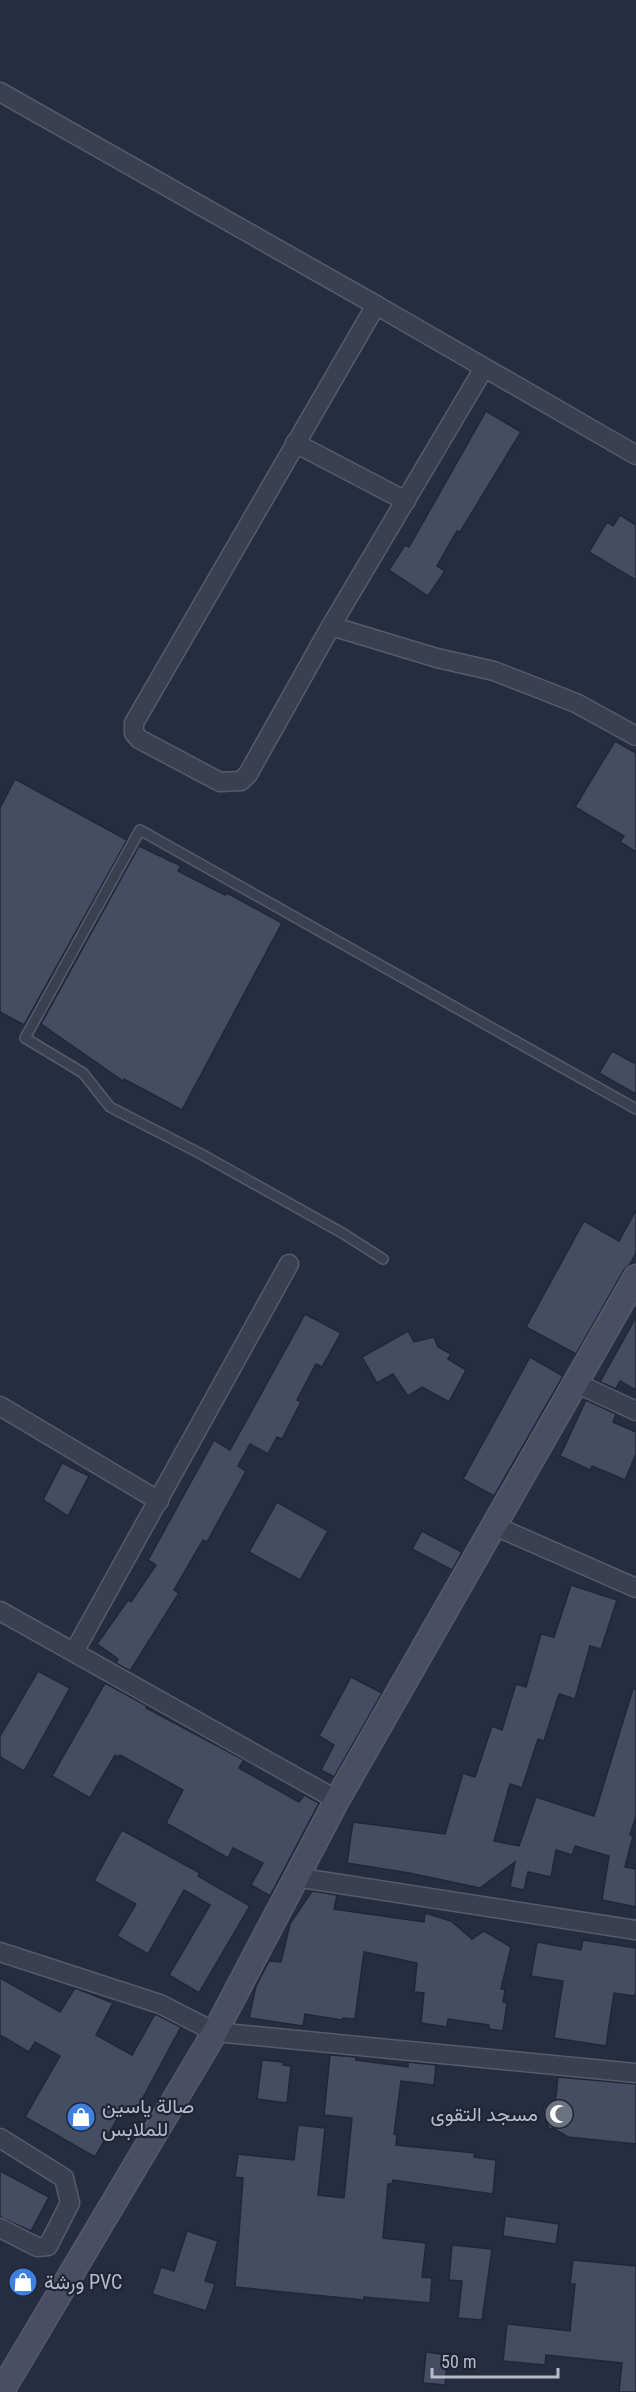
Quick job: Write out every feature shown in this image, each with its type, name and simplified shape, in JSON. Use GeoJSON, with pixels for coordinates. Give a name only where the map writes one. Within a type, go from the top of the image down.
{"type":"FeatureCollection","features":[{"type":"Feature","properties":{"kind":"main road"},"geometry":{"type":"LineString","coordinates":[[2,2384],[215,2032],[294,1877],[636,1277]]}},
{"type":"Feature","properties":{"kind":"street"},"geometry":{"type":"LineString","coordinates":[[0,92],[636,455]]}},
{"type":"Feature","properties":{"kind":"street"},"geometry":{"type":"LineString","coordinates":[[376,305],[134,723],[134,733],[139,739],[220,782],[241,781],[248,774],[331,626],[483,368]]}},
{"type":"Feature","properties":{"kind":"street"},"geometry":{"type":"LineString","coordinates":[[295,442],[406,501]]}},
{"type":"Feature","properties":{"kind":"street"},"geometry":{"type":"LineString","coordinates":[[331,626],[494,671],[576,703],[636,736]]}},
{"type":"Feature","properties":{"kind":"street"},"geometry":{"type":"LineString","coordinates":[[74,1652],[289,1264]]}},
{"type":"Feature","properties":{"kind":"street"},"geometry":{"type":"LineString","coordinates":[[576,1383],[636,1411]]}},
{"type":"Feature","properties":{"kind":"street"},"geometry":{"type":"LineString","coordinates":[[0,1406],[159,1501]]}},
{"type":"Feature","properties":{"kind":"street"},"geometry":{"type":"LineString","coordinates":[[495,1526],[636,1588]]}},
{"type":"Feature","properties":{"kind":"street"},"geometry":{"type":"LineString","coordinates":[[0,1611],[337,1800]]}},
{"type":"Feature","properties":{"kind":"street"},"geometry":{"type":"LineString","coordinates":[[294,1877],[636,1930]]}},
{"type":"Feature","properties":{"kind":"street"},"geometry":{"type":"LineString","coordinates":[[0,1952],[160,2004],[215,2032],[636,2073]]}},
{"type":"Feature","properties":{"kind":"street"},"geometry":{"type":"LineString","coordinates":[[0,2138],[64,2178],[70,2204],[48,2246],[37,2247],[0,2228]]}},
{"type":"Feature","properties":{"kind":"lane"},"geometry":{"type":"LineString","coordinates":[[382,1259],[344,1234],[222,1165],[110,1107],[83,1074],[25,1038],[140,830],[636,1109]]}},
{"type":"Feature","properties":{"kind":"building"},"geometry":{"type":"Polygon","coordinates":[[[486,411],[521,432],[437,566],[445,571],[428,596],[389,570],[405,545],[409,547],[486,411]]]}},
{"type":"Feature","properties":{"kind":"building"},"geometry":{"type":"Polygon","coordinates":[[[620,515],[636,525],[636,580],[589,552],[607,522],[613,526],[620,515]]]}},
{"type":"Feature","properties":{"kind":"building"},"geometry":{"type":"Polygon","coordinates":[[[615,741],[636,753],[636,852],[620,842],[624,836],[575,807],[615,741]]]}},
{"type":"Feature","properties":{"kind":"building"},"geometry":{"type":"Polygon","coordinates":[[[15,779],[127,840],[24,1025],[0,1012],[0,808],[15,779]]]}},
{"type":"Feature","properties":{"kind":"building"},"geometry":{"type":"Polygon","coordinates":[[[139,846],[181,866],[178,871],[225,895],[227,893],[282,923],[182,1110],[124,1079],[123,1081],[41,1024],[139,846]]]}},
{"type":"Feature","properties":{"kind":"building"},"geometry":{"type":"Polygon","coordinates":[[[612,1051],[636,1064],[636,1094],[599,1073],[612,1051]]]}},
{"type":"Feature","properties":{"kind":"building"},"geometry":{"type":"Polygon","coordinates":[[[636,1210],[636,1253],[576,1354],[526,1327],[584,1221],[619,1241],[636,1210]]]}},
{"type":"Feature","properties":{"kind":"building"},"geometry":{"type":"Polygon","coordinates":[[[305,1314],[341,1333],[322,1367],[316,1364],[297,1400],[301,1402],[282,1439],[277,1437],[268,1454],[250,1444],[238,1466],[246,1471],[207,1542],[203,1540],[174,1590],[179,1593],[130,1671],[116,1663],[118,1659],[97,1644],[128,1600],[131,1602],[156,1565],[148,1560],[214,1440],[230,1450],[305,1314]]]}},
{"type":"Feature","properties":{"kind":"building"},"geometry":{"type":"Polygon","coordinates":[[[636,1317],[636,1390],[620,1381],[616,1389],[600,1382],[636,1317]]]}},
{"type":"Feature","properties":{"kind":"building"},"geometry":{"type":"Polygon","coordinates":[[[408,1331],[414,1342],[434,1337],[438,1347],[451,1354],[448,1359],[466,1370],[449,1402],[422,1387],[408,1396],[393,1374],[377,1383],[362,1357],[408,1331]]]}},
{"type":"Feature","properties":{"kind":"building"},"geometry":{"type":"Polygon","coordinates":[[[530,1357],[563,1376],[494,1496],[463,1479],[530,1357]]]}},
{"type":"Feature","properties":{"kind":"building"},"geometry":{"type":"Polygon","coordinates":[[[586,1400],[616,1414],[613,1422],[636,1432],[636,1454],[625,1480],[592,1466],[590,1470],[560,1456],[586,1400]]]}},
{"type":"Feature","properties":{"kind":"building"},"geometry":{"type":"Polygon","coordinates":[[[62,1463],[89,1476],[68,1516],[43,1500],[62,1463]]]}},
{"type":"Feature","properties":{"kind":"building"},"geometry":{"type":"Polygon","coordinates":[[[277,1502],[328,1531],[300,1580],[249,1552],[277,1502]]]}},
{"type":"Feature","properties":{"kind":"building"},"geometry":{"type":"Polygon","coordinates":[[[422,1531],[462,1552],[452,1570],[412,1549],[422,1531]]]}},
{"type":"Feature","properties":{"kind":"building"},"geometry":{"type":"Polygon","coordinates":[[[571,1585],[617,1600],[601,1649],[590,1646],[575,1699],[559,1694],[544,1741],[538,1739],[522,1788],[510,1784],[494,1841],[519,1846],[536,1797],[594,1816],[633,1689],[636,1689],[636,1816],[630,1835],[633,1836],[625,1867],[636,1869],[636,1907],[602,1900],[609,1856],[575,1846],[572,1855],[556,1850],[551,1877],[528,1872],[524,1890],[510,1887],[515,1862],[480,1888],[347,1863],[353,1822],[445,1834],[463,1773],[475,1777],[492,1726],[502,1730],[516,1684],[526,1687],[541,1634],[554,1637],[571,1585]]]}},
{"type":"Feature","properties":{"kind":"building"},"geometry":{"type":"Polygon","coordinates":[[[38,1671],[70,1688],[24,1771],[0,1757],[0,1736],[38,1671]]]}},
{"type":"Feature","properties":{"kind":"building"},"geometry":{"type":"Polygon","coordinates":[[[351,1677],[382,1693],[334,1777],[321,1770],[334,1745],[319,1736],[351,1677]]]}},
{"type":"Feature","properties":{"kind":"building"},"geometry":{"type":"Polygon","coordinates":[[[105,1683],[147,1706],[146,1708],[244,1760],[239,1768],[299,1802],[304,1795],[319,1803],[270,1896],[251,1885],[263,1863],[233,1848],[228,1858],[166,1823],[183,1790],[120,1755],[118,1757],[115,1755],[90,1798],[52,1776],[105,1683]]]}},
{"type":"Feature","properties":{"kind":"building"},"geometry":{"type":"Polygon","coordinates":[[[122,1830],[200,1873],[198,1876],[250,1906],[199,1993],[169,1975],[210,1905],[184,1890],[148,1954],[117,1936],[136,1904],[94,1881],[122,1830]]]}},
{"type":"Feature","properties":{"kind":"building"},"geometry":{"type":"Polygon","coordinates":[[[312,1891],[337,1895],[334,1909],[424,1922],[425,1913],[451,1921],[472,1939],[484,1931],[511,1947],[501,1989],[505,1989],[503,2002],[507,2003],[503,2031],[489,2029],[489,2025],[448,2019],[447,2027],[421,2023],[424,1993],[414,1992],[417,1963],[364,1952],[355,2019],[343,2018],[342,2020],[305,2014],[303,2026],[249,2018],[256,1986],[269,1961],[281,1962],[290,1924],[312,1891]]]}},
{"type":"Feature","properties":{"kind":"building"},"geometry":{"type":"Polygon","coordinates":[[[583,1940],[636,1948],[636,1993],[634,1996],[614,1993],[606,2046],[554,2038],[563,1981],[531,1976],[537,1942],[581,1950],[583,1940]]]}},
{"type":"Feature","properties":{"kind":"building"},"geometry":{"type":"Polygon","coordinates":[[[0,1978],[60,2012],[75,1988],[113,2003],[96,2035],[132,2055],[155,2014],[181,2027],[133,2116],[122,2111],[95,2157],[25,2117],[60,2056],[35,2042],[29,2052],[0,2035],[0,1978]]]}},
{"type":"Feature","properties":{"kind":"building"},"geometry":{"type":"Polygon","coordinates":[[[330,2055],[356,2057],[356,2060],[408,2067],[408,2062],[436,2065],[434,2085],[401,2081],[394,2134],[397,2135],[396,2145],[475,2153],[474,2157],[496,2160],[493,2194],[393,2180],[392,2184],[388,2184],[383,2238],[426,2243],[422,2277],[432,2278],[430,2303],[364,2297],[364,2300],[235,2287],[243,2178],[235,2177],[238,2154],[294,2160],[298,2125],[325,2128],[318,2195],[344,2198],[352,2118],[324,2115],[330,2055]]]}},
{"type":"Feature","properties":{"kind":"building"},"geometry":{"type":"Polygon","coordinates":[[[262,2060],[283,2062],[283,2065],[291,2066],[287,2103],[257,2099],[262,2060]]]}},
{"type":"Feature","properties":{"kind":"building"},"geometry":{"type":"Polygon","coordinates":[[[558,2077],[636,2084],[636,2144],[568,2137],[553,2128],[549,2129],[543,2108],[555,2104],[558,2077]]]}},
{"type":"Feature","properties":{"kind":"building"},"geometry":{"type":"Polygon","coordinates":[[[0,2171],[49,2197],[31,2231],[0,2217],[0,2171]]]}},
{"type":"Feature","properties":{"kind":"building"},"geometry":{"type":"Polygon","coordinates":[[[505,2216],[559,2224],[556,2244],[503,2236],[505,2216]]]}},
{"type":"Feature","properties":{"kind":"building"},"geometry":{"type":"Polygon","coordinates":[[[187,2231],[218,2241],[205,2281],[215,2284],[206,2311],[152,2294],[161,2267],[174,2271],[187,2231]]]}},
{"type":"Feature","properties":{"kind":"building"},"geometry":{"type":"Polygon","coordinates":[[[452,2245],[492,2249],[482,2320],[458,2318],[462,2281],[449,2280],[452,2245]]]}},
{"type":"Feature","properties":{"kind":"building"},"geometry":{"type":"Polygon","coordinates":[[[573,2260],[636,2266],[636,2392],[619,2392],[622,2363],[546,2355],[545,2365],[503,2361],[507,2324],[570,2331],[575,2284],[570,2284],[573,2260]]]}},
{"type":"Feature","properties":{"kind":"building"},"geometry":{"type":"Polygon","coordinates":[[[426,2352],[448,2355],[445,2385],[423,2383],[426,2352]]]}},
{"type":"Feature","properties":{"kind":"place","name":"مسجد التقوى"},"geometry":{"type":"Point","coordinates":[559,2114]}},
{"type":"Feature","properties":{"kind":"place","name":"صالة ياسين للملابس"},"geometry":{"type":"Point","coordinates":[81,2117]}},
{"type":"Feature","properties":{"kind":"place","name":"ورشة PVC"},"geometry":{"type":"Point","coordinates":[23,2282]}}]}
